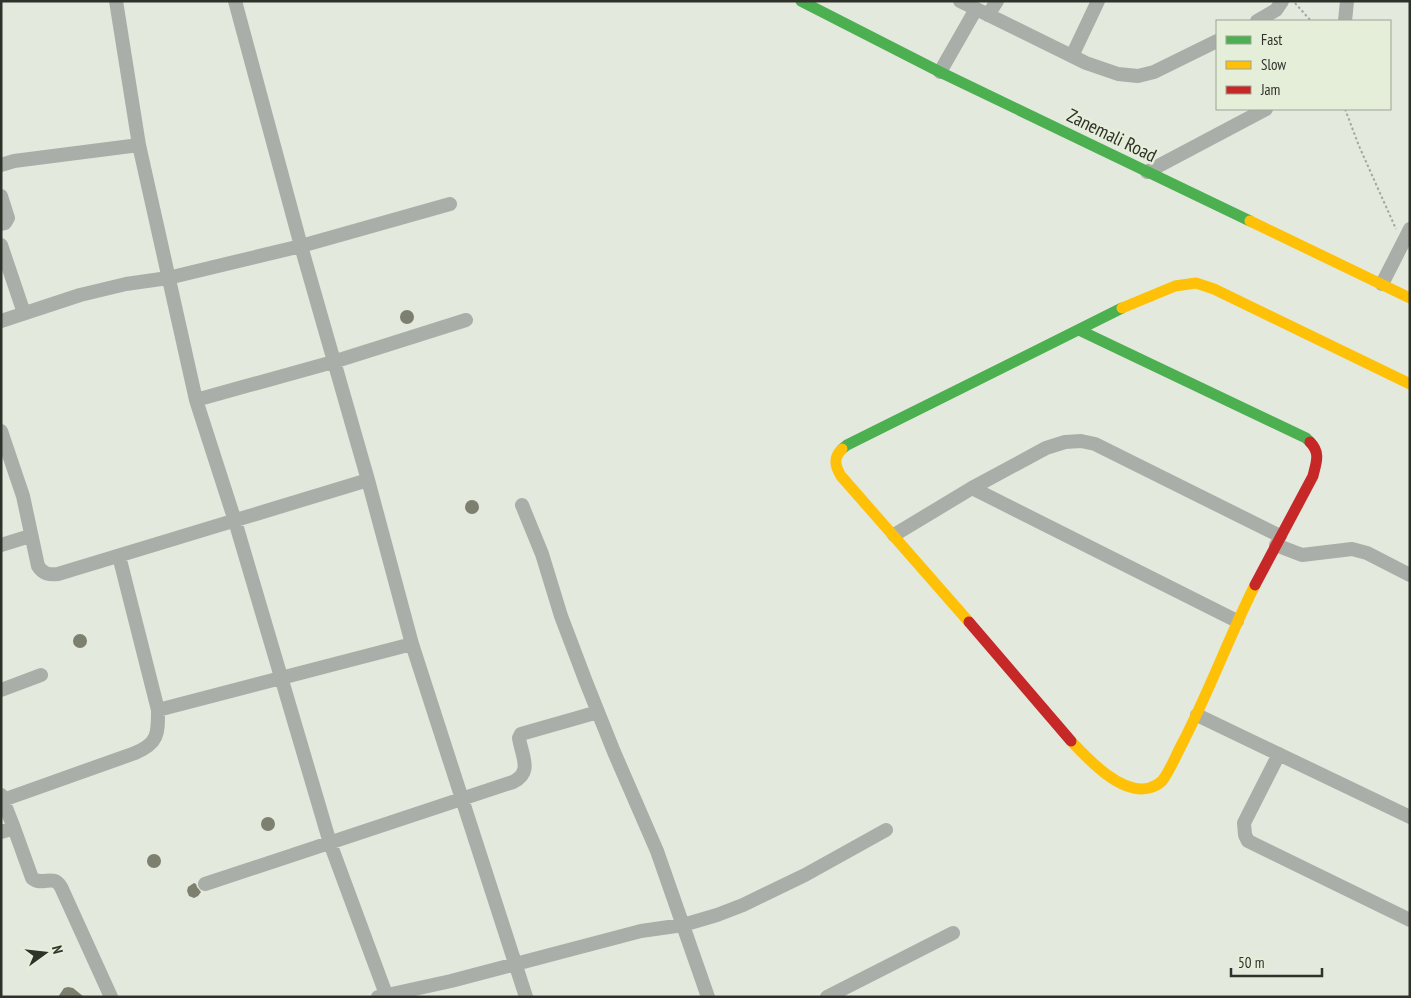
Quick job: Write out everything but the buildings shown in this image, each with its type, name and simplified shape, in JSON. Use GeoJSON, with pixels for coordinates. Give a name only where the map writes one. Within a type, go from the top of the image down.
{"type":"FeatureCollection","features":[{"type":"Feature","properties":{"kind":"street"},"geometry":{"type":"LineString","coordinates":[[116,1],[139,145],[196,400],[235,521],[330,843],[383,996],[451,981],[641,931],[683,925],[717,916],[805,875],[886,830]]}},
{"type":"Feature","properties":{"kind":"street"},"geometry":{"type":"LineString","coordinates":[[235,1],[412,644],[526,997]]}},
{"type":"Feature","properties":{"kind":"street","name":"Zanemali Road"},"geometry":{"type":"LineString","coordinates":[[801,1],[940,72],[1410,298]]}},
{"type":"Feature","properties":{"kind":"street"},"geometry":{"type":"LineString","coordinates":[[960,1],[1072,56],[1118,74],[1138,76],[1154,72],[1216,41]]}},
{"type":"Feature","properties":{"kind":"street"},"geometry":{"type":"LineString","coordinates":[[940,72],[982,12],[997,1]]}},
{"type":"Feature","properties":{"kind":"street"},"geometry":{"type":"LineString","coordinates":[[1072,56],[1098,1]]}},
{"type":"Feature","properties":{"kind":"street"},"geometry":{"type":"LineString","coordinates":[[1259,20],[1276,10],[1282,1]]}},
{"type":"Feature","properties":{"kind":"street"},"geometry":{"type":"LineString","coordinates":[[1345,20],[1347,1]]}},
{"type":"Feature","properties":{"kind":"street"},"geometry":{"type":"LineString","coordinates":[[1147,172],[1264,110]]}},
{"type":"Feature","properties":{"kind":"street"},"geometry":{"type":"LineString","coordinates":[[1,165],[14,161],[139,145]]}},
{"type":"Feature","properties":{"kind":"street"},"geometry":{"type":"LineString","coordinates":[[1,196],[8,218],[1,224]]}},
{"type":"Feature","properties":{"kind":"street"},"geometry":{"type":"LineString","coordinates":[[1,321],[80,295],[126,284],[168,278],[301,246],[450,204]]}},
{"type":"Feature","properties":{"kind":"street"},"geometry":{"type":"LineString","coordinates":[[1382,284],[1410,230]]}},
{"type":"Feature","properties":{"kind":"street"},"geometry":{"type":"LineString","coordinates":[[1,245],[24,313]]}},
{"type":"Feature","properties":{"kind":"street"},"geometry":{"type":"LineString","coordinates":[[1079,330],[1306,438],[1314,446],[1318,457],[1313,476],[1237,621],[1197,715],[1162,780],[1156,787],[1149,790],[1139,789],[1128,786],[1104,772],[1066,738],[894,535],[838,472],[834,462],[837,453],[847,445],[1131,304],[1175,286],[1196,283],[1214,289],[1410,384]]}},
{"type":"Feature","properties":{"kind":"street"},"geometry":{"type":"LineString","coordinates":[[196,400],[333,362],[466,320]]}},
{"type":"Feature","properties":{"kind":"street"},"geometry":{"type":"LineString","coordinates":[[1,431],[23,496],[30,536],[38,566],[45,574],[58,574],[368,480]]}},
{"type":"Feature","properties":{"kind":"street"},"geometry":{"type":"LineString","coordinates":[[894,535],[972,488],[1046,448],[1065,442],[1081,441],[1095,444],[1302,554],[1352,549],[1368,553],[1410,575]]}},
{"type":"Feature","properties":{"kind":"street"},"geometry":{"type":"LineString","coordinates":[[972,488],[1237,621]]}},
{"type":"Feature","properties":{"kind":"street"},"geometry":{"type":"LineString","coordinates":[[522,505],[542,554],[561,616],[598,712],[657,851],[708,997]]}},
{"type":"Feature","properties":{"kind":"street"},"geometry":{"type":"LineString","coordinates":[[1,545],[30,536]]}},
{"type":"Feature","properties":{"kind":"street"},"geometry":{"type":"LineString","coordinates":[[111,997],[58,882],[54,880],[38,882],[32,878],[8,830],[2,797],[147,748],[155,741],[158,729],[158,710],[119,556]]}},
{"type":"Feature","properties":{"kind":"street"},"geometry":{"type":"LineString","coordinates":[[158,710],[412,644]]}},
{"type":"Feature","properties":{"kind":"street"},"geometry":{"type":"LineString","coordinates":[[1,690],[41,675]]}},
{"type":"Feature","properties":{"kind":"street"},"geometry":{"type":"LineString","coordinates":[[205,884],[513,782],[523,776],[526,770],[519,738],[521,734],[598,712]]}},
{"type":"Feature","properties":{"kind":"street"},"geometry":{"type":"LineString","coordinates":[[1197,715],[1410,817]]}},
{"type":"Feature","properties":{"kind":"street"},"geometry":{"type":"LineString","coordinates":[[1279,754],[1244,823],[1245,835],[1248,841],[1410,920]]}},
{"type":"Feature","properties":{"kind":"street"},"geometry":{"type":"LineString","coordinates":[[827,997],[953,933]]}},
{"type":"Feature","properties":{"kind":"path"},"geometry":{"type":"LineString","coordinates":[[1293,1],[1310,20]]}},
{"type":"Feature","properties":{"kind":"path"},"geometry":{"type":"LineString","coordinates":[[1346,110],[1359,146],[1402,244]]}},
{"type":"Feature","properties":{"kind":"traffic: fast"},"geometry":{"type":"LineString","coordinates":[[801,1],[940,72],[1250,221]]}},
{"type":"Feature","properties":{"kind":"traffic: fast"},"geometry":{"type":"LineString","coordinates":[[842,449],[1122,308]]}},
{"type":"Feature","properties":{"kind":"traffic: fast"},"geometry":{"type":"LineString","coordinates":[[1079,330],[1306,438],[1310,442]]}},
{"type":"Feature","properties":{"kind":"traffic: slow"},"geometry":{"type":"LineString","coordinates":[[1250,221],[1410,298]]}},
{"type":"Feature","properties":{"kind":"traffic: slow"},"geometry":{"type":"LineString","coordinates":[[1122,308],[1175,286],[1196,283],[1214,289],[1410,384]]}},
{"type":"Feature","properties":{"kind":"traffic: slow"},"geometry":{"type":"LineString","coordinates":[[842,449],[836,459],[837,469],[841,476],[969,622]]}},
{"type":"Feature","properties":{"kind":"traffic: slow"},"geometry":{"type":"LineString","coordinates":[[1071,741],[1096,766],[1116,781],[1138,789],[1149,788],[1161,782],[1192,724],[1255,585]]}},
{"type":"Feature","properties":{"kind":"traffic: jam"},"geometry":{"type":"LineString","coordinates":[[1255,585],[1313,476],[1317,454],[1310,442]]}},
{"type":"Feature","properties":{"kind":"traffic: jam"},"geometry":{"type":"LineString","coordinates":[[969,622],[1071,741]]}}]}
